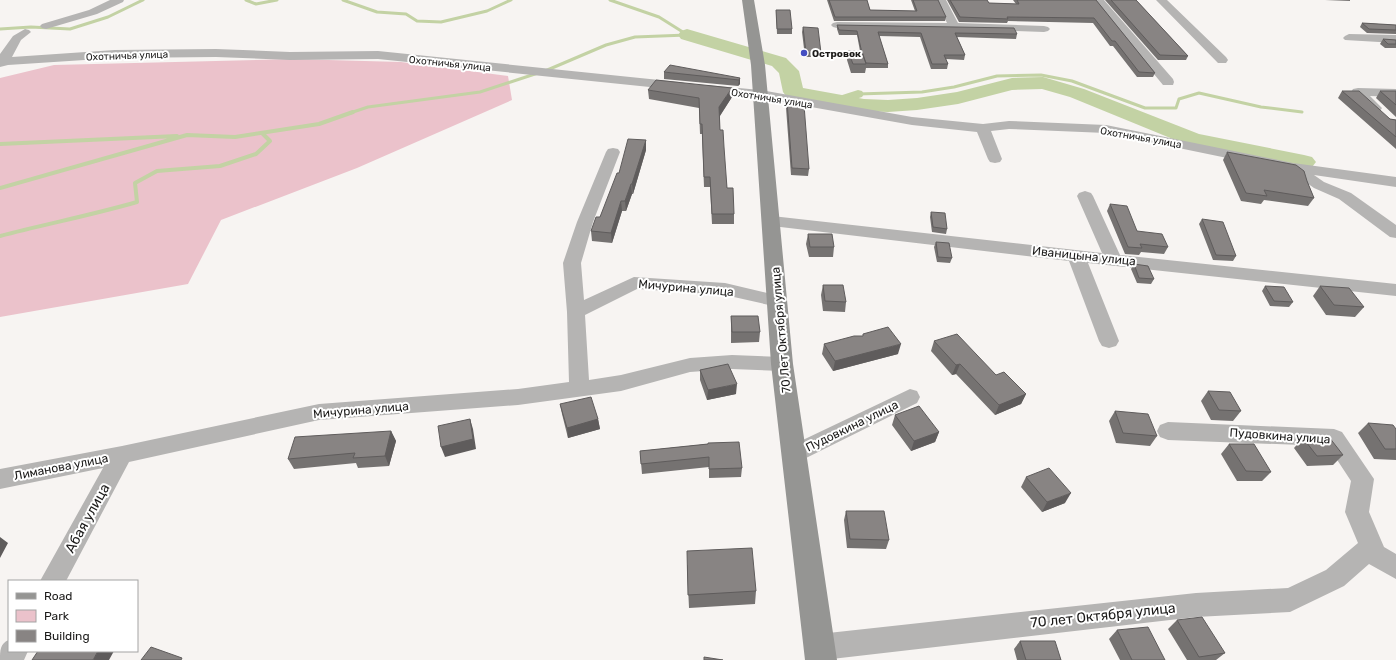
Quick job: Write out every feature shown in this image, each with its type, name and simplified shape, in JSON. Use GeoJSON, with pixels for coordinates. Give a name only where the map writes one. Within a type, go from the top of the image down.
{"type":"FeatureCollection","features":[{"type":"Feature","properties":{"kind":"street"},"geometry":{"type":"LineString","coordinates":[[46,26],[93,12],[119,0]]}},
{"type":"Feature","properties":{"kind":"street","name":"70 Лет Октября улица"},"geometry":{"type":"LineString","coordinates":[[748,0],[757,54],[772,221],[782,364],[820,654]]}},
{"type":"Feature","properties":{"kind":"street"},"geometry":{"type":"LineString","coordinates":[[941,0],[954,26]]}},
{"type":"Feature","properties":{"kind":"street"},"geometry":{"type":"LineString","coordinates":[[1098,0],[1168,82]]}},
{"type":"Feature","properties":{"kind":"street"},"geometry":{"type":"LineString","coordinates":[[1161,0],[1222,60]]}},
{"type":"Feature","properties":{"kind":"street"},"geometry":{"type":"LineString","coordinates":[[837,25],[954,26],[1044,29]]}},
{"type":"Feature","properties":{"kind":"street"},"geometry":{"type":"LineString","coordinates":[[4,62],[5,56],[17,38],[25,32]]}},
{"type":"Feature","properties":{"kind":"street"},"geometry":{"type":"LineString","coordinates":[[1349,38],[1396,39]]}},
{"type":"Feature","properties":{"kind":"street","name":"Охотничья улица"},"geometry":{"type":"LineString","coordinates":[[4,62],[115,54],[216,53],[378,55],[760,94],[912,121],[983,128],[1008,125],[1106,129],[1294,167],[1396,182]]}},
{"type":"Feature","properties":{"kind":"street"},"geometry":{"type":"LineString","coordinates":[[1386,117],[1358,92],[1396,93]]}},
{"type":"Feature","properties":{"kind":"street"},"geometry":{"type":"LineString","coordinates":[[983,128],[995,159]]}},
{"type":"Feature","properties":{"kind":"street"},"geometry":{"type":"LineString","coordinates":[[578,389],[576,312],[572,263],[585,222],[613,152]]}},
{"type":"Feature","properties":{"kind":"street"},"geometry":{"type":"LineString","coordinates":[[1294,167],[1319,185],[1345,196],[1396,233]]}},
{"type":"Feature","properties":{"kind":"street"},"geometry":{"type":"LineString","coordinates":[[1085,196],[1113,259]]}},
{"type":"Feature","properties":{"kind":"street","name":"Иваницына улица"},"geometry":{"type":"LineString","coordinates":[[772,221],[1235,274],[1396,290]]}},
{"type":"Feature","properties":{"kind":"street"},"geometry":{"type":"LineString","coordinates":[[1076,255],[1109,341]]}},
{"type":"Feature","properties":{"kind":"street","name":"Мичурина улица"},"geometry":{"type":"LineString","coordinates":[[576,312],[634,283],[725,289],[778,301]]}},
{"type":"Feature","properties":{"kind":"street","name":"Мичурина улица"},"geometry":{"type":"LineString","coordinates":[[122,455],[319,412],[518,397],[621,383],[690,365],[732,362],[782,364]]}},
{"type":"Feature","properties":{"kind":"street","name":"Пудовкина улица"},"geometry":{"type":"LineString","coordinates":[[794,454],[910,397]]}},
{"type":"Feature","properties":{"kind":"street","name":"Пудовкина улица"},"geometry":{"type":"LineString","coordinates":[[1168,431],[1334,438],[1363,479],[1357,512],[1375,555],[1396,567]]}},
{"type":"Feature","properties":{"kind":"street","name":"Лиманова улица"},"geometry":{"type":"LineString","coordinates":[[0,479],[122,455]]}},
{"type":"Feature","properties":{"kind":"street","name":"Абая улица"},"geometry":{"type":"LineString","coordinates":[[54,580],[122,455]]}},
{"type":"Feature","properties":{"kind":"street","name":"70 лет Октября улица"},"geometry":{"type":"LineString","coordinates":[[820,654],[1196,605],[1290,600],[1335,578],[1372,546]]}},
{"type":"Feature","properties":{"kind":"green space"},"geometry":{"type":"Polygon","coordinates":[[[292,59],[401,62],[508,76],[512,100],[357,168],[221,220],[188,284],[0,317],[0,78],[54,65],[292,59]]]}},
{"type":"Feature","properties":{"kind":"building"},"geometry":{"type":"Polygon","coordinates":[[[829,0],[867,0],[870,10],[917,11],[913,0],[938,0],[946,17],[835,17],[829,0]]]}},
{"type":"Feature","properties":{"kind":"building"},"geometry":{"type":"Polygon","coordinates":[[[950,0],[987,0],[989,3],[1019,4],[1017,0],[1096,0],[1155,73],[1139,72],[1115,41],[1112,41],[1094,18],[1007,17],[1008,19],[960,17],[950,0]]]}},
{"type":"Feature","properties":{"kind":"building"},"geometry":{"type":"Polygon","coordinates":[[[1111,0],[1136,0],[1188,56],[1160,55],[1111,0]]]}},
{"type":"Feature","properties":{"kind":"building"},"geometry":{"type":"Polygon","coordinates":[[[776,10],[790,10],[792,29],[777,29],[776,10]]]}},
{"type":"Feature","properties":{"kind":"building"},"geometry":{"type":"Polygon","coordinates":[[[1362,23],[1396,25],[1396,30],[1369,29],[1362,23]]]}},
{"type":"Feature","properties":{"kind":"building"},"geometry":{"type":"Polygon","coordinates":[[[837,25],[1014,28],[1017,34],[955,33],[965,55],[944,55],[948,64],[932,64],[921,33],[878,32],[888,64],[866,63],[857,31],[839,30],[837,25]]]}},
{"type":"Feature","properties":{"kind":"building"},"geometry":{"type":"Polygon","coordinates":[[[803,27],[818,28],[821,53],[806,53],[803,27]]]}},
{"type":"Feature","properties":{"kind":"building"},"geometry":{"type":"Polygon","coordinates":[[[1383,39],[1396,40],[1396,44],[1388,44],[1383,39]]]}},
{"type":"Feature","properties":{"kind":"building"},"geometry":{"type":"Polygon","coordinates":[[[848,51],[862,51],[866,64],[853,64],[848,51]]]}},
{"type":"Feature","properties":{"kind":"building"},"geometry":{"type":"Polygon","coordinates":[[[670,65],[740,78],[739,80],[664,72],[670,65]]]}},
{"type":"Feature","properties":{"kind":"building"},"geometry":{"type":"Polygon","coordinates":[[[656,80],[732,88],[719,107],[720,130],[723,130],[727,188],[733,188],[734,214],[712,214],[710,177],[704,177],[702,124],[700,124],[699,98],[648,90],[656,80]]]}},
{"type":"Feature","properties":{"kind":"building"},"geometry":{"type":"Polygon","coordinates":[[[1342,91],[1359,91],[1390,119],[1396,120],[1396,137],[1342,91]]]}},
{"type":"Feature","properties":{"kind":"building"},"geometry":{"type":"Polygon","coordinates":[[[1380,91],[1396,91],[1396,105],[1380,91]]]}},
{"type":"Feature","properties":{"kind":"building"},"geometry":{"type":"Polygon","coordinates":[[[787,101],[801,102],[801,105],[804,105],[809,169],[792,168],[787,101]]]}},
{"type":"Feature","properties":{"kind":"building"},"geometry":{"type":"Polygon","coordinates":[[[628,139],[646,140],[632,184],[625,201],[621,201],[611,233],[591,231],[596,217],[600,217],[617,173],[619,173],[628,139]]]}},
{"type":"Feature","properties":{"kind":"building"},"geometry":{"type":"Polygon","coordinates":[[[1227,152],[1296,165],[1304,171],[1314,198],[1264,190],[1267,196],[1246,193],[1227,152]]]}},
{"type":"Feature","properties":{"kind":"building"},"geometry":{"type":"Polygon","coordinates":[[[1110,204],[1127,206],[1137,231],[1162,234],[1168,247],[1140,244],[1142,248],[1128,247],[1110,204]]]}},
{"type":"Feature","properties":{"kind":"building"},"geometry":{"type":"Polygon","coordinates":[[[931,212],[945,213],[947,229],[933,227],[931,212]]]}},
{"type":"Feature","properties":{"kind":"building"},"geometry":{"type":"Polygon","coordinates":[[[1202,219],[1223,222],[1236,256],[1216,255],[1202,219]]]}},
{"type":"Feature","properties":{"kind":"building"},"geometry":{"type":"Polygon","coordinates":[[[808,234],[832,234],[834,247],[810,247],[808,234]]]}},
{"type":"Feature","properties":{"kind":"building"},"geometry":{"type":"Polygon","coordinates":[[[936,242],[949,243],[952,258],[938,257],[936,242]]]}},
{"type":"Feature","properties":{"kind":"building"},"geometry":{"type":"Polygon","coordinates":[[[1134,264],[1148,266],[1154,279],[1139,278],[1134,264]]]}},
{"type":"Feature","properties":{"kind":"building"},"geometry":{"type":"Polygon","coordinates":[[[823,285],[843,285],[846,302],[825,301],[823,285]]]}},
{"type":"Feature","properties":{"kind":"building"},"geometry":{"type":"Polygon","coordinates":[[[1265,286],[1284,287],[1293,302],[1274,301],[1265,286]]]}},
{"type":"Feature","properties":{"kind":"building"},"geometry":{"type":"Polygon","coordinates":[[[1320,286],[1349,288],[1364,307],[1334,305],[1320,286]]]}},
{"type":"Feature","properties":{"kind":"building"},"geometry":{"type":"Polygon","coordinates":[[[731,316],[758,316],[760,332],[732,332],[731,316]]]}},
{"type":"Feature","properties":{"kind":"building"},"geometry":{"type":"Polygon","coordinates":[[[888,327],[901,344],[835,361],[824,344],[854,336],[863,336],[863,334],[888,327]]]}},
{"type":"Feature","properties":{"kind":"building"},"geometry":{"type":"Polygon","coordinates":[[[957,334],[996,375],[1004,372],[1026,394],[999,405],[960,364],[956,365],[934,341],[957,334]]]}},
{"type":"Feature","properties":{"kind":"building"},"geometry":{"type":"Polygon","coordinates":[[[728,364],[737,384],[708,390],[700,370],[728,364]]]}},
{"type":"Feature","properties":{"kind":"building"},"geometry":{"type":"Polygon","coordinates":[[[1208,391],[1230,392],[1241,411],[1219,410],[1208,391]]]}},
{"type":"Feature","properties":{"kind":"building"},"geometry":{"type":"Polygon","coordinates":[[[591,397],[598,419],[567,428],[560,404],[591,397]]]}},
{"type":"Feature","properties":{"kind":"building"},"geometry":{"type":"Polygon","coordinates":[[[919,406],[939,432],[914,441],[895,415],[919,406]]]}},
{"type":"Feature","properties":{"kind":"building"},"geometry":{"type":"Polygon","coordinates":[[[1115,411],[1148,414],[1157,436],[1123,433],[1115,411]]]}},
{"type":"Feature","properties":{"kind":"building"},"geometry":{"type":"Polygon","coordinates":[[[470,419],[473,439],[441,447],[438,426],[470,419]]]}},
{"type":"Feature","properties":{"kind":"building"},"geometry":{"type":"Polygon","coordinates":[[[1368,423],[1393,425],[1396,429],[1396,449],[1385,449],[1368,423]]]}},
{"type":"Feature","properties":{"kind":"building"},"geometry":{"type":"Polygon","coordinates":[[[391,431],[385,456],[353,458],[355,453],[288,459],[295,437],[391,431]]]}},
{"type":"Feature","properties":{"kind":"building"},"geometry":{"type":"Polygon","coordinates":[[[1329,437],[1343,455],[1317,456],[1303,438],[1329,437]]]}},
{"type":"Feature","properties":{"kind":"building"},"geometry":{"type":"Polygon","coordinates":[[[739,442],[742,468],[709,469],[709,457],[641,464],[640,451],[708,443],[739,442]]]}},
{"type":"Feature","properties":{"kind":"building"},"geometry":{"type":"Polygon","coordinates":[[[1229,444],[1254,444],[1271,472],[1246,471],[1229,444]]]}},
{"type":"Feature","properties":{"kind":"building"},"geometry":{"type":"Polygon","coordinates":[[[1049,468],[1071,493],[1047,502],[1026,477],[1049,468]]]}},
{"type":"Feature","properties":{"kind":"building"},"geometry":{"type":"Polygon","coordinates":[[[846,511],[884,511],[889,540],[850,539],[846,511]]]}},
{"type":"Feature","properties":{"kind":"building"},"geometry":{"type":"Polygon","coordinates":[[[752,548],[756,591],[688,595],[687,551],[752,548]]]}},
{"type":"Feature","properties":{"kind":"building"},"geometry":{"type":"Polygon","coordinates":[[[1202,617],[1225,653],[1199,657],[1177,620],[1202,617]]]}},
{"type":"Feature","properties":{"kind":"building"},"geometry":{"type":"Polygon","coordinates":[[[1148,627],[1165,660],[1132,660],[1117,630],[1148,627]]]}},
{"type":"Feature","properties":{"kind":"building"},"geometry":{"type":"Polygon","coordinates":[[[1020,641],[1055,641],[1061,660],[1026,660],[1020,641]]]}},
{"type":"Feature","properties":{"kind":"building"},"geometry":{"type":"Polygon","coordinates":[[[151,647],[182,658],[181,660],[141,660],[151,647]]]}},
{"type":"Feature","properties":{"kind":"building"},"geometry":{"type":"Polygon","coordinates":[[[37,652],[97,652],[93,660],[32,660],[37,652]]]}},
{"type":"Feature","properties":{"kind":"building"},"geometry":{"type":"Polygon","coordinates":[[[704,657],[723,660],[704,660],[704,657]]]}},
{"type":"Feature","properties":{"kind":"waterway"},"geometry":{"type":"LineString","coordinates":[[0,29],[31,27],[70,29],[108,17],[143,0]]}},
{"type":"Feature","properties":{"kind":"waterway"},"geometry":{"type":"LineString","coordinates":[[246,0],[256,4],[277,0]]}},
{"type":"Feature","properties":{"kind":"waterway"},"geometry":{"type":"LineString","coordinates":[[343,0],[377,12],[406,14],[417,21],[441,22],[487,11],[511,0]]}},
{"type":"Feature","properties":{"kind":"waterway"},"geometry":{"type":"LineString","coordinates":[[610,0],[659,17],[686,34]]}},
{"type":"Feature","properties":{"kind":"waterway"},"geometry":{"type":"LineString","coordinates":[[545,71],[606,45],[635,37],[687,35]]}},
{"type":"Feature","properties":{"kind":"waterway"},"geometry":{"type":"LineString","coordinates":[[687,35],[779,62],[789,71],[793,92],[816,98],[840,100],[864,105],[888,106],[917,104],[958,98],[1012,84],[1043,83],[1077,93],[1193,139],[1304,162]]}},
{"type":"Feature","properties":{"kind":"waterway"},"geometry":{"type":"LineString","coordinates":[[353,112],[368,107],[480,92],[538,73]]}},
{"type":"Feature","properties":{"kind":"waterway"},"geometry":{"type":"LineString","coordinates":[[858,94],[922,92],[954,87],[997,76],[1041,75],[1072,81],[1145,108],[1176,108],[1179,99],[1199,93],[1261,107],[1302,112]]}},
{"type":"Feature","properties":{"kind":"waterway"},"geometry":{"type":"LineString","coordinates":[[840,100],[858,94]]}},
{"type":"Feature","properties":{"kind":"waterway"},"geometry":{"type":"LineString","coordinates":[[0,188],[187,135],[235,137],[319,124],[353,112]]}},
{"type":"Feature","properties":{"kind":"waterway"},"geometry":{"type":"LineString","coordinates":[[0,236],[137,202],[135,183],[157,171],[220,166],[256,154],[270,141],[262,133]]}},
{"type":"Feature","properties":{"kind":"waterway"},"geometry":{"type":"LineString","coordinates":[[0,144],[177,136]]}},
{"type":"Feature","properties":{"kind":"place","name":"Островок"},"geometry":{"type":"Point","coordinates":[804,53]}}]}
